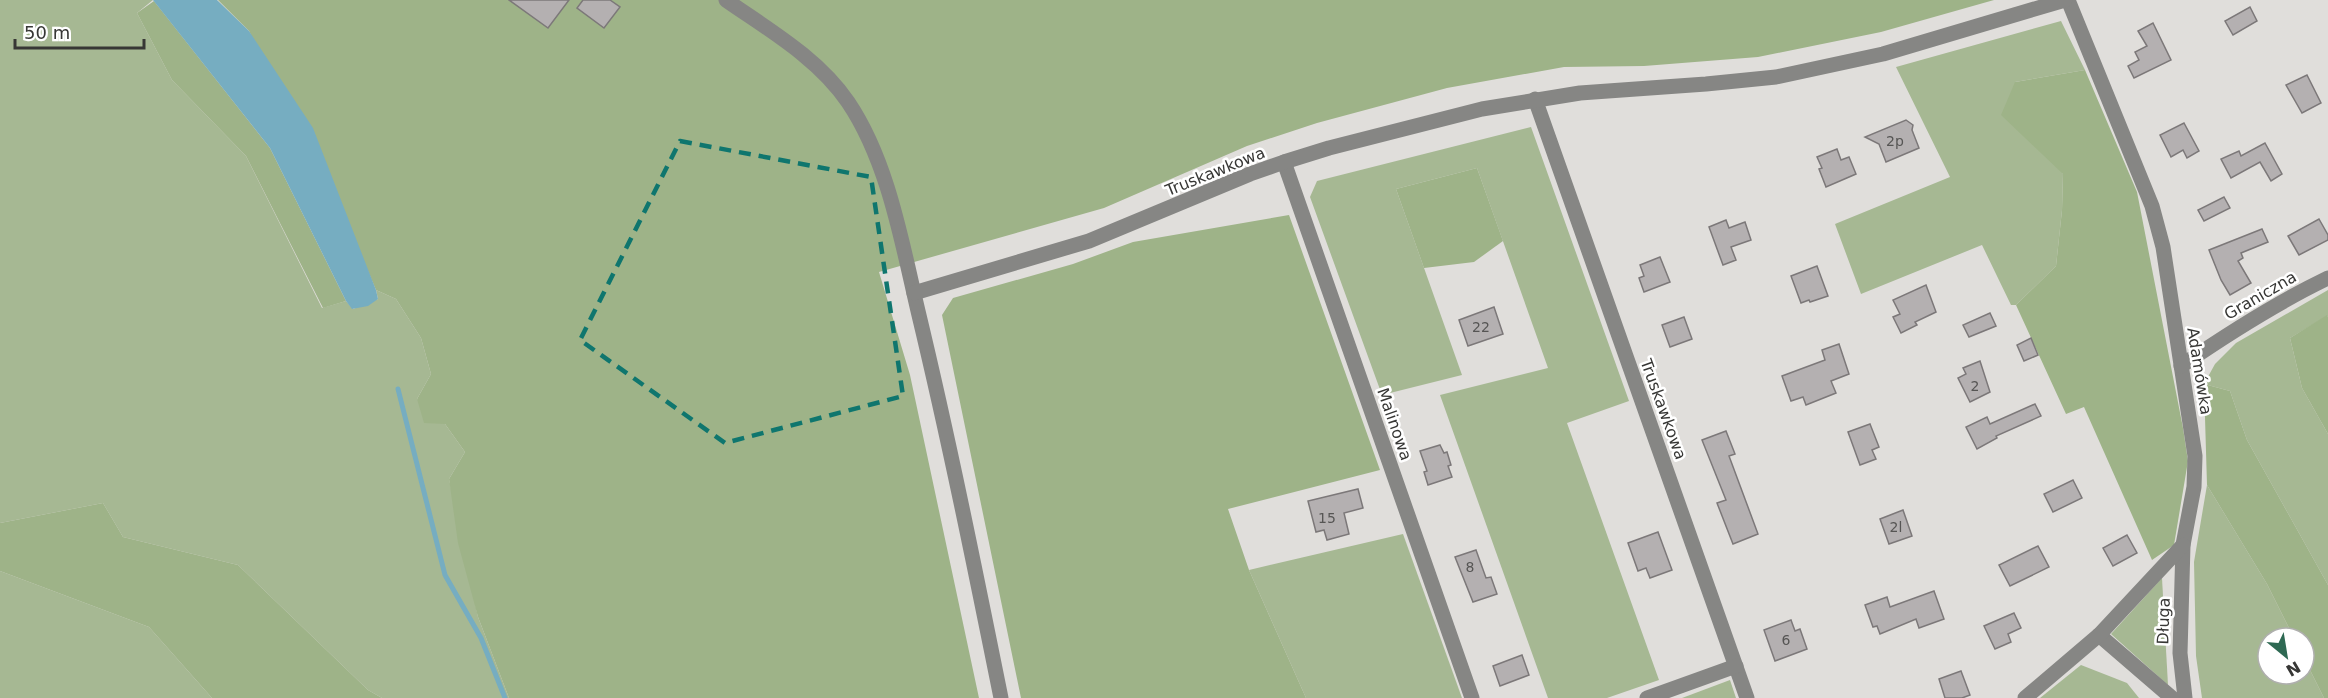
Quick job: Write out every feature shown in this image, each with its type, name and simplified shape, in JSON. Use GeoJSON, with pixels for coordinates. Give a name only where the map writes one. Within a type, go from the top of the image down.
{"type":"FeatureCollection","features":[{"type":"Feature","properties":{"kind":"street"},"geometry":{"type":"LineString","coordinates":[[726,0],[781,38],[812,63],[838,89],[867,137],[882,174],[914,293],[1001,698]]}},
{"type":"Feature","properties":{"kind":"street","name":"Truskawkowa"},"geometry":{"type":"LineString","coordinates":[[914,293],[1089,242],[1250,174],[1284,162],[1329,148],[1482,109],[1581,93],[1707,84],[1798,73],[1883,54],[2067,0]]}},
{"type":"Feature","properties":{"kind":"street","name":"Adamówka"},"geometry":{"type":"LineString","coordinates":[[2067,0],[2152,206],[2163,247],[2195,456],[2194,487],[2183,545]]}},
{"type":"Feature","properties":{"kind":"street","name":"Truskawkowa"},"geometry":{"type":"LineString","coordinates":[[1535,99],[1747,698]]}},
{"type":"Feature","properties":{"kind":"street","name":"Malinowa"},"geometry":{"type":"LineString","coordinates":[[1284,162],[1472,698]]}},
{"type":"Feature","properties":{"kind":"street","name":"Graniczna"},"geometry":{"type":"LineString","coordinates":[[2181,366],[2237,328],[2328,278]]}},
{"type":"Feature","properties":{"kind":"street"},"geometry":{"type":"LineString","coordinates":[[2025,698],[2099,635],[2183,545]]}},
{"type":"Feature","properties":{"kind":"street","name":"Długa"},"geometry":{"type":"LineString","coordinates":[[2183,545],[2180,653],[2185,698]]}},
{"type":"Feature","properties":{"kind":"street"},"geometry":{"type":"LineString","coordinates":[[2099,635],[2172,698]]}},
{"type":"Feature","properties":{"kind":"street"},"geometry":{"type":"LineString","coordinates":[[1647,698],[1736,666]]}},
{"type":"Feature","properties":{"kind":"highlighted area"},"geometry":{"type":"Polygon","coordinates":[[[680,141],[871,177],[903,396],[725,443],[580,340],[680,141]]]}},
{"type":"Feature","properties":{"kind":"green space"},"geometry":{"type":"Polygon","coordinates":[[[0,0],[153,0],[137,13],[172,80],[246,156],[322,308],[346,301],[353,309],[378,299],[376,290],[396,299],[421,338],[431,374],[417,399],[445,424],[465,452],[449,479],[478,617],[509,698],[382,698],[368,690],[238,565],[123,537],[103,503],[0,523],[0,0]]]}},
{"type":"Feature","properties":{"kind":"green space"},"geometry":{"type":"Polygon","coordinates":[[[218,0],[1994,0],[1881,32],[1758,57],[1644,66],[1564,67],[1447,88],[1317,123],[1247,146],[1104,208],[879,272],[910,375],[979,698],[509,698],[478,617],[458,543],[449,479],[465,452],[445,424],[424,423],[417,399],[431,374],[421,338],[396,299],[376,290],[359,250],[249,31],[218,0]]]}},
{"type":"Feature","properties":{"kind":"green space"},"geometry":{"type":"Polygon","coordinates":[[[154,1],[270,148],[346,301],[323,308],[246,156],[172,80],[137,13],[154,1]]]}},
{"type":"Feature","properties":{"kind":"green space"},"geometry":{"type":"Polygon","coordinates":[[[2061,21],[2085,70],[2015,82],[2063,174],[2056,266],[2016,305],[2011,305],[1982,245],[1861,294],[1835,224],[1950,177],[1896,67],[2061,21]]]}},
{"type":"Feature","properties":{"kind":"green space"},"geometry":{"type":"Polygon","coordinates":[[[2085,70],[2137,192],[2188,461],[2174,545],[2152,560],[2084,407],[2066,414],[2016,305],[2056,266],[2063,174],[2001,115],[2015,82],[2085,70]]]}},
{"type":"Feature","properties":{"kind":"green space"},"geometry":{"type":"Polygon","coordinates":[[[1531,127],[1629,401],[1567,423],[1659,680],[1607,698],[1548,698],[1440,395],[1548,368],[1477,168],[1396,189],[1462,375],[1382,395],[1310,197],[1317,181],[1531,127]]]}},
{"type":"Feature","properties":{"kind":"green space"},"geometry":{"type":"Polygon","coordinates":[[[1477,168],[1503,241],[1474,262],[1424,268],[1396,189],[1477,168]]]}},
{"type":"Feature","properties":{"kind":"green space"},"geometry":{"type":"Polygon","coordinates":[[[1289,215],[1380,470],[1228,509],[1249,570],[1306,698],[1021,698],[942,315],[953,298],[1073,264],[1133,242],[1289,215]]]}},
{"type":"Feature","properties":{"kind":"green space"},"geometry":{"type":"Polygon","coordinates":[[[2328,290],[2328,317],[2290,338],[2302,388],[2328,434],[2328,585],[2247,440],[2230,391],[2204,384],[2215,364],[2236,343],[2328,290]]]}},
{"type":"Feature","properties":{"kind":"green space"},"geometry":{"type":"Polygon","coordinates":[[[2327,315],[2328,434],[2302,388],[2290,338],[2327,315]]]}},
{"type":"Feature","properties":{"kind":"green space"},"geometry":{"type":"Polygon","coordinates":[[[2204,384],[2230,391],[2247,440],[2328,585],[2328,698],[2324,698],[2316,682],[2316,626],[2288,626],[2267,584],[2207,485],[2204,384]]]}},
{"type":"Feature","properties":{"kind":"green space"},"geometry":{"type":"Polygon","coordinates":[[[2207,485],[2267,584],[2288,626],[2256,626],[2256,686],[2316,686],[2316,682],[2324,698],[2202,698],[2196,656],[2194,562],[2207,485]]]}},
{"type":"Feature","properties":{"kind":"green space"},"geometry":{"type":"Polygon","coordinates":[[[103,503],[123,537],[238,565],[368,690],[382,698],[212,698],[149,627],[0,571],[0,523],[103,503]]]}},
{"type":"Feature","properties":{"kind":"green space"},"geometry":{"type":"Polygon","coordinates":[[[1403,534],[1462,698],[1306,698],[1249,570],[1403,534]]]}},
{"type":"Feature","properties":{"kind":"green space"},"geometry":{"type":"Polygon","coordinates":[[[0,571],[149,627],[212,698],[0,698],[0,571]]]}},
{"type":"Feature","properties":{"kind":"green space"},"geometry":{"type":"Polygon","coordinates":[[[2162,578],[2168,685],[2111,634],[2162,578]]]}},
{"type":"Feature","properties":{"kind":"green space"},"geometry":{"type":"Polygon","coordinates":[[[2081,665],[2127,683],[2139,698],[2040,698],[2081,665]]]}},
{"type":"Feature","properties":{"kind":"green space"},"geometry":{"type":"Polygon","coordinates":[[[1730,680],[1736,698],[1682,698],[1730,680]]]}},
{"type":"Feature","properties":{"kind":"water"},"geometry":{"type":"Polygon","coordinates":[[[153,0],[217,0],[249,31],[313,128],[378,299],[368,306],[352,309],[270,148],[153,0]]]}},
{"type":"Feature","properties":{"kind":"building"},"geometry":{"type":"Polygon","coordinates":[[[509,0],[569,0],[548,28],[509,0]]]}},
{"type":"Feature","properties":{"kind":"building"},"geometry":{"type":"Polygon","coordinates":[[[583,0],[610,0],[620,7],[604,28],[577,8],[583,0]]]}},
{"type":"Feature","properties":{"kind":"building"},"geometry":{"type":"Polygon","coordinates":[[[2250,7],[2257,21],[2233,35],[2225,21],[2250,7]]]}},
{"type":"Feature","properties":{"kind":"building"},"geometry":{"type":"Polygon","coordinates":[[[2153,23],[2171,60],[2134,78],[2128,66],[2139,60],[2135,52],[2147,46],[2138,31],[2153,23]]]}},
{"type":"Feature","properties":{"kind":"building"},"geometry":{"type":"Polygon","coordinates":[[[2307,75],[2321,103],[2302,113],[2286,85],[2307,75]]]}},
{"type":"Feature","properties":{"kind":"building"},"geometry":{"type":"Polygon","coordinates":[[[1906,120],[1913,125],[1912,130],[1919,148],[1886,162],[1879,144],[1865,137],[1906,120]]]}},
{"type":"Feature","properties":{"kind":"building"},"geometry":{"type":"Polygon","coordinates":[[[2184,123],[2199,151],[2187,158],[2183,150],[2171,157],[2160,135],[2184,123]]]}},
{"type":"Feature","properties":{"kind":"building"},"geometry":{"type":"Polygon","coordinates":[[[2265,143],[2282,174],[2271,181],[2260,162],[2231,178],[2221,159],[2239,151],[2241,156],[2265,143]]]}},
{"type":"Feature","properties":{"kind":"building"},"geometry":{"type":"Polygon","coordinates":[[[1837,149],[1841,160],[1849,157],[1856,174],[1826,187],[1817,157],[1837,149]]]}},
{"type":"Feature","properties":{"kind":"building"},"geometry":{"type":"Polygon","coordinates":[[[2224,197],[2230,208],[2204,221],[2198,210],[2224,197]]]}},
{"type":"Feature","properties":{"kind":"building"},"geometry":{"type":"Polygon","coordinates":[[[2319,219],[2328,235],[2328,240],[2299,255],[2288,236],[2319,219]]]}},
{"type":"Feature","properties":{"kind":"building"},"geometry":{"type":"Polygon","coordinates":[[[1726,220],[1729,228],[1745,222],[1751,240],[1731,247],[1736,260],[1723,265],[1709,227],[1726,220]]]}},
{"type":"Feature","properties":{"kind":"building"},"geometry":{"type":"Polygon","coordinates":[[[2262,229],[2268,242],[2241,253],[2243,258],[2238,261],[2251,283],[2230,295],[2221,280],[2209,250],[2262,229]]]}},
{"type":"Feature","properties":{"kind":"building"},"geometry":{"type":"Polygon","coordinates":[[[1660,257],[1670,282],[1644,292],[1639,278],[1644,276],[1640,265],[1660,257]]]}},
{"type":"Feature","properties":{"kind":"building"},"geometry":{"type":"Polygon","coordinates":[[[1817,266],[1828,296],[1801,303],[1791,276],[1817,266]]]}},
{"type":"Feature","properties":{"kind":"building"},"geometry":{"type":"Polygon","coordinates":[[[1926,285],[1936,312],[1915,322],[1917,325],[1901,333],[1893,317],[1900,314],[1893,300],[1926,285]]]}},
{"type":"Feature","properties":{"kind":"building"},"geometry":{"type":"Polygon","coordinates":[[[1494,307],[1503,334],[1468,346],[1459,320],[1494,307]]]}},
{"type":"Feature","properties":{"kind":"building"},"geometry":{"type":"Polygon","coordinates":[[[1990,313],[1996,326],[1969,337],[1963,325],[1990,313]]]}},
{"type":"Feature","properties":{"kind":"building"},"geometry":{"type":"Polygon","coordinates":[[[1684,317],[1692,339],[1670,347],[1662,325],[1684,317]]]}},
{"type":"Feature","properties":{"kind":"building"},"geometry":{"type":"Polygon","coordinates":[[[2031,338],[2038,355],[2024,361],[2017,345],[2031,338]]]}},
{"type":"Feature","properties":{"kind":"building"},"geometry":{"type":"Polygon","coordinates":[[[1839,344],[1849,374],[1831,381],[1836,393],[1806,405],[1803,397],[1791,401],[1782,376],[1825,360],[1822,350],[1839,344]]]}},
{"type":"Feature","properties":{"kind":"building"},"geometry":{"type":"Polygon","coordinates":[[[1980,361],[1990,392],[1970,402],[1958,378],[1966,374],[1963,368],[1980,361]]]}},
{"type":"Feature","properties":{"kind":"building"},"geometry":{"type":"Polygon","coordinates":[[[2035,404],[2041,416],[1996,436],[1997,438],[1977,449],[1966,427],[1987,417],[1990,424],[2035,404]]]}},
{"type":"Feature","properties":{"kind":"building"},"geometry":{"type":"Polygon","coordinates":[[[1870,424],[1879,447],[1872,450],[1876,459],[1860,465],[1848,432],[1870,424]]]}},
{"type":"Feature","properties":{"kind":"building"},"geometry":{"type":"Polygon","coordinates":[[[1726,431],[1735,454],[1729,456],[1758,534],[1733,544],[1717,503],[1726,500],[1702,440],[1726,431]]]}},
{"type":"Feature","properties":{"kind":"building"},"geometry":{"type":"Polygon","coordinates":[[[1440,445],[1444,453],[1447,452],[1452,477],[1428,485],[1424,472],[1427,471],[1420,451],[1440,445]]]}},
{"type":"Feature","properties":{"kind":"building"},"geometry":{"type":"Polygon","coordinates":[[[2073,480],[2082,498],[2053,512],[2044,494],[2073,480]]]}},
{"type":"Feature","properties":{"kind":"building"},"geometry":{"type":"Polygon","coordinates":[[[1358,489],[1363,508],[1344,513],[1349,534],[1327,540],[1324,530],[1316,532],[1308,501],[1358,489]]]}},
{"type":"Feature","properties":{"kind":"building"},"geometry":{"type":"Polygon","coordinates":[[[1903,510],[1912,536],[1889,544],[1880,519],[1903,510]]]}},
{"type":"Feature","properties":{"kind":"building"},"geometry":{"type":"Polygon","coordinates":[[[1658,532],[1672,570],[1650,578],[1646,568],[1638,571],[1628,543],[1658,532]]]}},
{"type":"Feature","properties":{"kind":"building"},"geometry":{"type":"Polygon","coordinates":[[[2127,535],[2137,553],[2113,566],[2103,548],[2127,535]]]}},
{"type":"Feature","properties":{"kind":"building"},"geometry":{"type":"Polygon","coordinates":[[[2038,546],[2049,567],[2010,586],[1999,565],[2038,546]]]}},
{"type":"Feature","properties":{"kind":"building"},"geometry":{"type":"Polygon","coordinates":[[[1476,550],[1486,578],[1491,577],[1497,594],[1473,602],[1455,557],[1476,550]]]}},
{"type":"Feature","properties":{"kind":"building"},"geometry":{"type":"Polygon","coordinates":[[[1934,591],[1944,619],[1919,628],[1916,619],[1880,634],[1877,626],[1873,627],[1865,605],[1887,597],[1890,607],[1934,591]]]}},
{"type":"Feature","properties":{"kind":"building"},"geometry":{"type":"Polygon","coordinates":[[[2014,613],[2021,628],[2008,634],[2011,642],[1995,649],[1984,626],[2014,613]]]}},
{"type":"Feature","properties":{"kind":"building"},"geometry":{"type":"Polygon","coordinates":[[[1791,620],[1795,631],[1800,629],[1807,649],[1775,661],[1764,630],[1791,620]]]}},
{"type":"Feature","properties":{"kind":"building"},"geometry":{"type":"Polygon","coordinates":[[[1522,655],[1529,675],[1500,686],[1493,666],[1522,655]]]}},
{"type":"Feature","properties":{"kind":"building"},"geometry":{"type":"Polygon","coordinates":[[[1961,671],[1970,695],[1962,698],[1945,698],[1939,679],[1961,671]]]}},
{"type":"Feature","properties":{"kind":"waterway"},"geometry":{"type":"LineString","coordinates":[[398,389],[445,575],[481,638],[505,698]]}}]}
